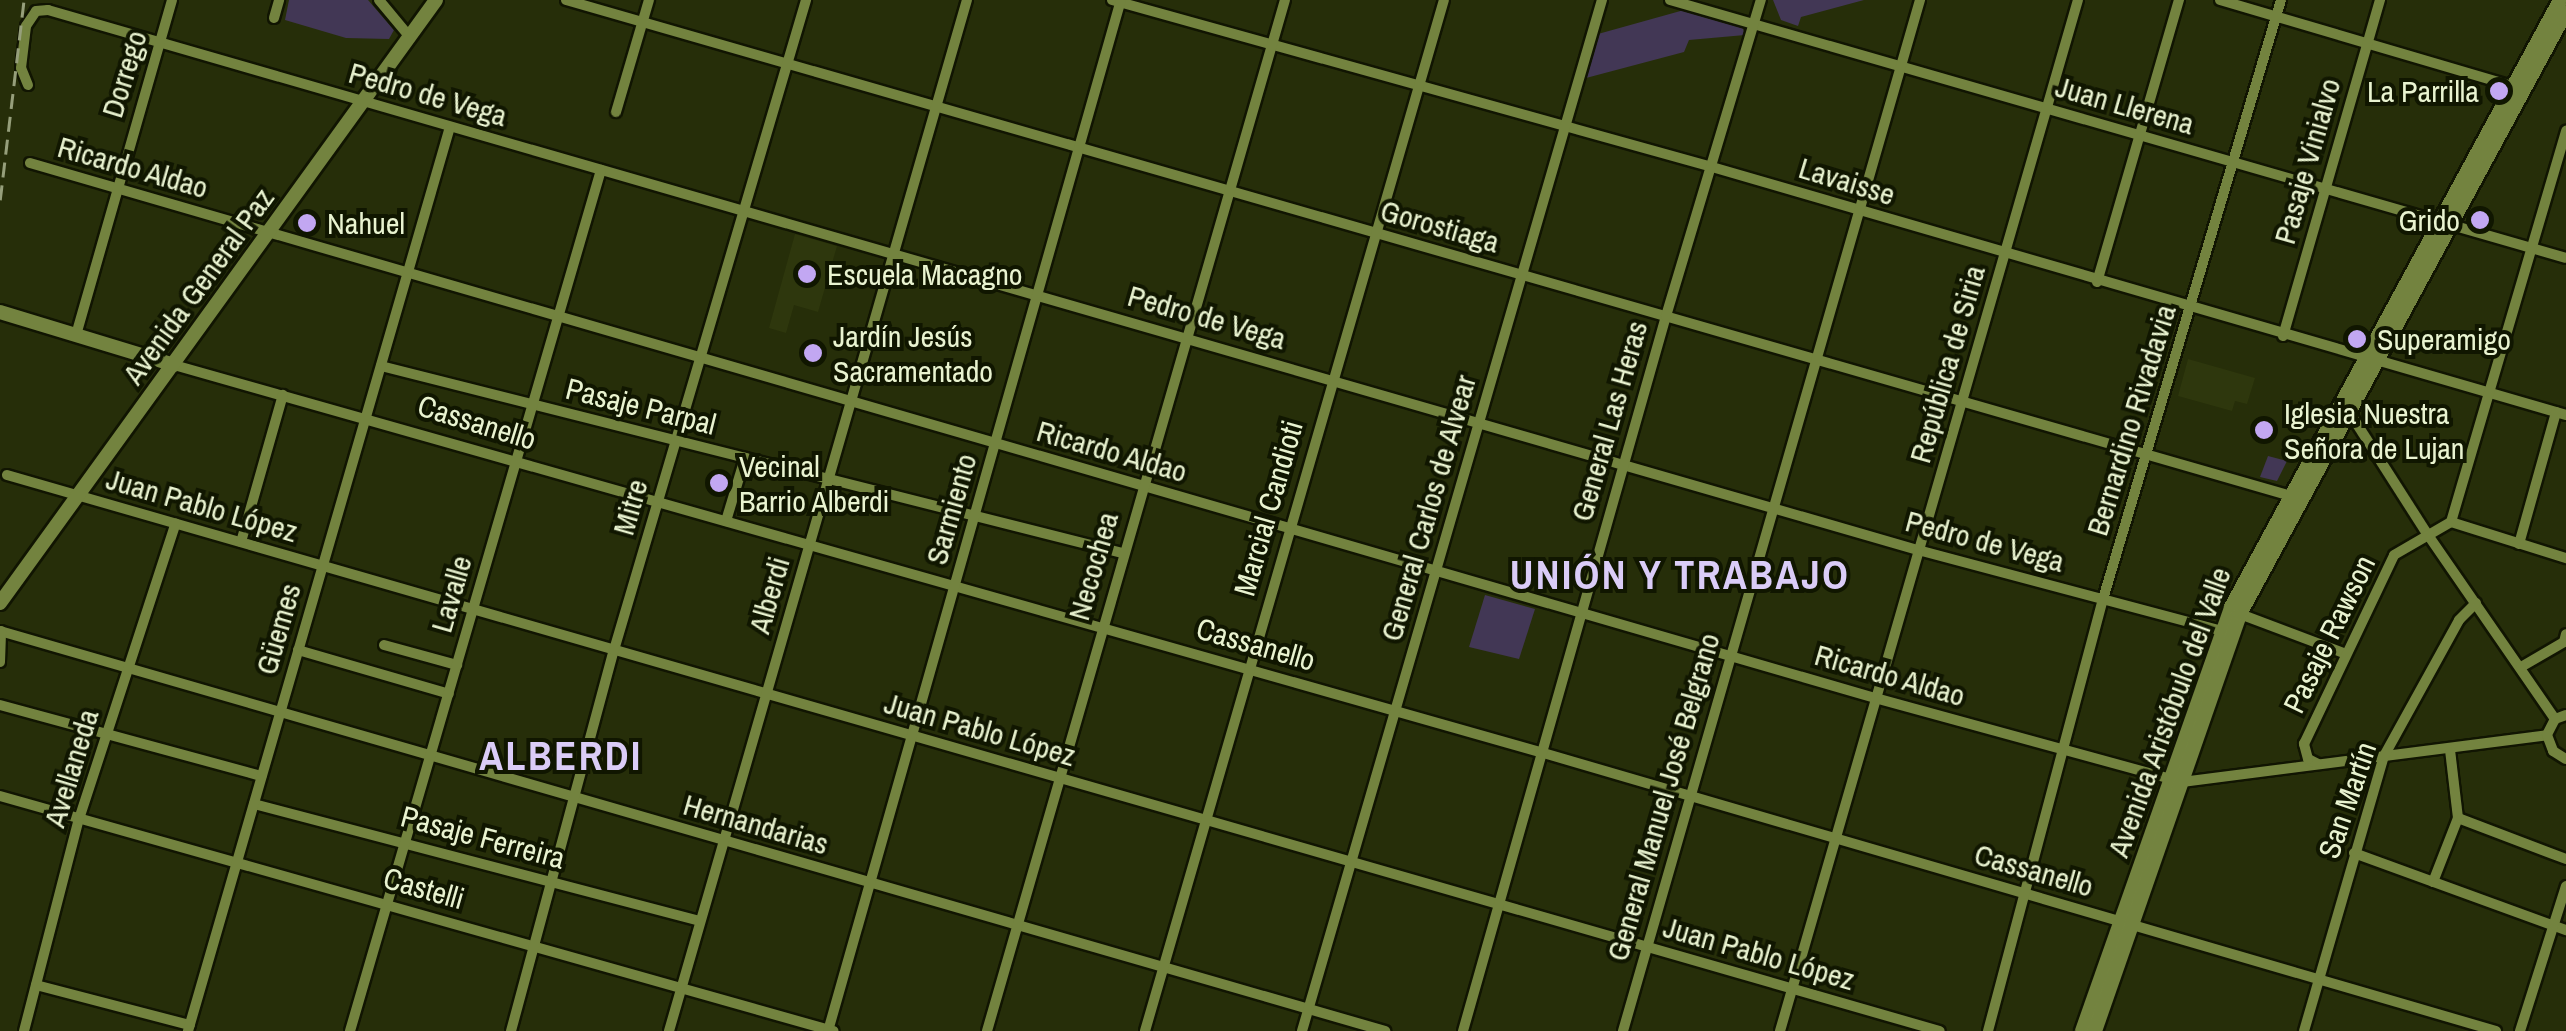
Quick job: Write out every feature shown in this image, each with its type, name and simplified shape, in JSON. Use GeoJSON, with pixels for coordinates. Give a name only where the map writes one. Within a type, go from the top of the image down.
{"type":"FeatureCollection","features":[{"type":"Feature","properties":{"kind":"main road","name":"Avenida General Paz"},"geometry":{"type":"LineString","coordinates":[[0,603],[366,103],[436,0]]}},
{"type":"Feature","properties":{"kind":"main road","name":"Avenida Aristóbulo del Valle"},"geometry":{"type":"LineString","coordinates":[[2555,33],[2560,0]]}},
{"type":"Feature","properties":{"kind":"main road","name":"Avenida Aristóbulo del Valle"},"geometry":{"type":"LineString","coordinates":[[2095,1031],[2222,630],[2518,87],[2566,12]]}},
{"type":"Feature","properties":{"kind":"main road","name":"Cassanello"},"geometry":{"type":"LineString","coordinates":[[0,312],[174,365]]}},
{"type":"Feature","properties":{"kind":"main road","name":"Avenida Aristóbulo del Valle"},"geometry":{"type":"LineString","coordinates":[[2176,780],[2240,614],[2295,497]]}},
{"type":"Feature","properties":{"kind":"main road","name":"Avenida Aristóbulo del Valle"},"geometry":{"type":"LineString","coordinates":[[2082,1031],[2126,925]]}},
{"type":"Feature","properties":{"kind":"street","name":"Dorrego"},"geometry":{"type":"LineString","coordinates":[[76,335],[172,0]]}},
{"type":"Feature","properties":{"kind":"street"},"geometry":{"type":"LineString","coordinates":[[274,18],[279,0]]}},
{"type":"Feature","properties":{"kind":"street"},"geometry":{"type":"LineString","coordinates":[[380,0],[409,36]]}},
{"type":"Feature","properties":{"kind":"street","name":"Gorostiaga"},"geometry":{"type":"LineString","coordinates":[[566,0],[1815,360],[2146,451],[2295,497]]}},
{"type":"Feature","properties":{"kind":"street"},"geometry":{"type":"LineString","coordinates":[[616,112],[649,0]]}},
{"type":"Feature","properties":{"kind":"street","name":"Mitre"},"geometry":{"type":"LineString","coordinates":[[511,1031],[614,650],[806,0]]}},
{"type":"Feature","properties":{"kind":"street","name":"Alberdi"},"geometry":{"type":"LineString","coordinates":[[669,1031],[966,0]]}},
{"type":"Feature","properties":{"kind":"street","name":"Necochea"},"geometry":{"type":"LineString","coordinates":[[987,1031],[1285,0]]}},
{"type":"Feature","properties":{"kind":"street","name":"Marcial Candioti"},"geometry":{"type":"LineString","coordinates":[[1145,1031],[1246,670],[1444,0]]}},
{"type":"Feature","properties":{"kind":"street","name":"General Carlos de Alvear"},"geometry":{"type":"LineString","coordinates":[[1302,1031],[1602,0]]}},
{"type":"Feature","properties":{"kind":"street","name":"Juan Llerena"},"geometry":{"type":"LineString","coordinates":[[1670,0],[2566,258]]}},
{"type":"Feature","properties":{"kind":"street","name":"General Las Heras"},"geometry":{"type":"LineString","coordinates":[[1463,1031],[1666,316],[1762,0]]}},
{"type":"Feature","properties":{"kind":"street","name":"General Manuel José Belgrano"},"geometry":{"type":"LineString","coordinates":[[1623,1031],[1920,0]]}},
{"type":"Feature","properties":{"kind":"street","name":"República de Siria"},"geometry":{"type":"LineString","coordinates":[[1780,1031],[2078,0]]}},
{"type":"Feature","properties":{"kind":"street"},"geometry":{"type":"LineString","coordinates":[[2097,282],[2180,0]]}},
{"type":"Feature","properties":{"kind":"street"},"geometry":{"type":"LineString","coordinates":[[2220,0],[2518,87]]}},
{"type":"Feature","properties":{"kind":"street","name":"Bernardino Rivadavia"},"geometry":{"type":"LineString","coordinates":[[1988,1031],[2103,600],[2282,0]]}},
{"type":"Feature","properties":{"kind":"street","name":"Pasaje Vinialvo"},"geometry":{"type":"LineString","coordinates":[[2283,336],[2380,0]]}},
{"type":"Feature","properties":{"kind":"street","name":"Lavaisse"},"geometry":{"type":"LineString","coordinates":[[1118,1],[1712,166],[2097,282],[2561,414]]}},
{"type":"Feature","properties":{"kind":"street","name":"Sarmiento"},"geometry":{"type":"LineString","coordinates":[[830,1030],[868,882],[913,736],[1118,1]]}},
{"type":"Feature","properties":{"kind":"street","name":"Pedro de Vega"},"geometry":{"type":"LineString","coordinates":[[28,85],[20,68],[26,26],[36,11],[48,10],[893,255],[1624,461],[1918,550],[2222,630]]}},
{"type":"Feature","properties":{"kind":"street","name":"Güemes"},"geometry":{"type":"LineString","coordinates":[[189,1028],[450,126]]}},
{"type":"Feature","properties":{"kind":"street"},"geometry":{"type":"LineString","coordinates":[[2566,131],[2452,522],[2566,558]]}},
{"type":"Feature","properties":{"kind":"street","name":"Ricardo Aldao"},"geometry":{"type":"LineString","coordinates":[[30,163],[1875,698],[2176,780]]}},
{"type":"Feature","properties":{"kind":"street","name":"Lavalle"},"geometry":{"type":"LineString","coordinates":[[350,1031],[601,170]]}},
{"type":"Feature","properties":{"kind":"street","name":"Cassanello"},"geometry":{"type":"LineString","coordinates":[[174,365],[1540,752],[1834,841],[2496,1031]]}},
{"type":"Feature","properties":{"kind":"street","name":"Pasaje Parpal"},"geometry":{"type":"LineString","coordinates":[[381,366],[1122,554]]}},
{"type":"Feature","properties":{"kind":"street"},"geometry":{"type":"LineString","coordinates":[[241,542],[283,395]]}},
{"type":"Feature","properties":{"kind":"street"},"geometry":{"type":"LineString","coordinates":[[2176,780],[2450,750],[2547,735],[2561,717],[2520,667],[2428,535],[2344,404]]}},
{"type":"Feature","properties":{"kind":"street"},"geometry":{"type":"LineString","coordinates":[[2519,544],[2561,414]]}},
{"type":"Feature","properties":{"kind":"street"},"geometry":{"type":"LineString","coordinates":[[726,521],[744,458]]}},
{"type":"Feature","properties":{"kind":"street","name":"Juan Pablo López"},"geometry":{"type":"LineString","coordinates":[[7,475],[1940,1031]]}},
{"type":"Feature","properties":{"kind":"street","name":"Pasaje Rawson"},"geometry":{"type":"LineString","coordinates":[[2319,764],[2308,759],[2304,744],[2386,565],[2452,522]]}},
{"type":"Feature","properties":{"kind":"street","name":"Avellaneda"},"geometry":{"type":"LineString","coordinates":[[24,1031],[80,819],[176,524]]}},
{"type":"Feature","properties":{"kind":"street","name":"San Martín"},"geometry":{"type":"LineString","coordinates":[[2304,1031],[2384,756],[2460,620],[2476,603]]}},
{"type":"Feature","properties":{"kind":"street"},"geometry":{"type":"LineString","coordinates":[[2222,630],[2240,614],[2344,653]]}},
{"type":"Feature","properties":{"kind":"street"},"geometry":{"type":"LineString","coordinates":[[0,662],[1,631]]}},
{"type":"Feature","properties":{"kind":"street","name":"Hernandarias"},"geometry":{"type":"LineString","coordinates":[[1,631],[1384,1031]]}},
{"type":"Feature","properties":{"kind":"street"},"geometry":{"type":"LineString","coordinates":[[2520,667],[2565,639]]}},
{"type":"Feature","properties":{"kind":"street"},"geometry":{"type":"LineString","coordinates":[[384,645],[457,666]]}},
{"type":"Feature","properties":{"kind":"street"},"geometry":{"type":"LineString","coordinates":[[298,650],[448,694]]}},
{"type":"Feature","properties":{"kind":"street"},"geometry":{"type":"LineString","coordinates":[[0,705],[262,776]]}},
{"type":"Feature","properties":{"kind":"street"},"geometry":{"type":"LineString","coordinates":[[2547,735],[2553,750],[2566,759]]}},
{"type":"Feature","properties":{"kind":"street"},"geometry":{"type":"LineString","coordinates":[[2434,882],[2458,818],[2450,750]]}},
{"type":"Feature","properties":{"kind":"street","name":"Castelli"},"geometry":{"type":"LineString","coordinates":[[0,796],[830,1030]]}},
{"type":"Feature","properties":{"kind":"street","name":"Pasaje Ferreira"},"geometry":{"type":"LineString","coordinates":[[254,804],[700,921]]}},
{"type":"Feature","properties":{"kind":"street"},"geometry":{"type":"LineString","coordinates":[[2458,818],[2566,858]]}},
{"type":"Feature","properties":{"kind":"street"},"geometry":{"type":"LineString","coordinates":[[2354,853],[2566,930]]}},
{"type":"Feature","properties":{"kind":"street"},"geometry":{"type":"LineString","coordinates":[[2520,1031],[2566,886]]}},
{"type":"Feature","properties":{"kind":"street"},"geometry":{"type":"LineString","coordinates":[[36,985],[189,1028]]}},
{"type":"Feature","properties":{"kind":"shaded area"},"geometry":{"type":"Polygon","coordinates":[[[289,0],[368,0],[394,30],[389,39],[346,38],[285,20],[289,0]]]}},
{"type":"Feature","properties":{"kind":"shaded area"},"geometry":{"type":"Polygon","coordinates":[[[1773,0],[1864,0],[1801,17],[1798,26],[1781,20],[1773,0]]]}},
{"type":"Feature","properties":{"kind":"shaded area"},"geometry":{"type":"Polygon","coordinates":[[[1684,10],[1742,26],[1745,35],[1689,40],[1684,52],[1586,78],[1598,34],[1684,10]]]}},
{"type":"Feature","properties":{"kind":"shaded area","name":"Escuela Macagno"},"geometry":{"type":"Polygon","coordinates":[[[795,234],[837,246],[818,312],[794,305],[786,333],[769,328],[795,234]]]}},
{"type":"Feature","properties":{"kind":"shaded area"},"geometry":{"type":"Polygon","coordinates":[[[2188,359],[2255,378],[2247,404],[2235,401],[2232,411],[2178,396],[2188,359]]]}},
{"type":"Feature","properties":{"kind":"shaded area"},"geometry":{"type":"Polygon","coordinates":[[[2268,456],[2287,461],[2277,481],[2260,477],[2268,456]]]}},
{"type":"Feature","properties":{"kind":"shaded area"},"geometry":{"type":"Polygon","coordinates":[[[1485,595],[1535,609],[1519,659],[1469,647],[1485,595]]]}},
{"type":"Feature","properties":{"kind":"railway"},"geometry":{"type":"LineString","coordinates":[[0,200],[24,0]]}},
{"type":"Feature","properties":{"kind":"place","name":"La Parrilla"},"geometry":{"type":"Point","coordinates":[2499,91]}},
{"type":"Feature","properties":{"kind":"place","name":"Grido"},"geometry":{"type":"Point","coordinates":[2480,220]}},
{"type":"Feature","properties":{"kind":"place","name":"Nahuel"},"geometry":{"type":"Point","coordinates":[307,223]}},
{"type":"Feature","properties":{"kind":"place","name":"Escuela Macagno"},"geometry":{"type":"Point","coordinates":[807,274]}},
{"type":"Feature","properties":{"kind":"place","name":"Superamigo"},"geometry":{"type":"Point","coordinates":[2357,339]}},
{"type":"Feature","properties":{"kind":"place","name":"Jardín Jesús Sacramentado"},"geometry":{"type":"Point","coordinates":[813,353]}},
{"type":"Feature","properties":{"kind":"place","name":"Iglesia Nuestra Señora de Lujan"},"geometry":{"type":"Point","coordinates":[2264,430]}},
{"type":"Feature","properties":{"kind":"place","name":"Vecinal Barrio Alberdi"},"geometry":{"type":"Point","coordinates":[719,483]}},
{"type":"Feature","properties":{"kind":"district","name":"UNIÓN Y TRABAJO"},"geometry":{"type":"Point","coordinates":[1680,575]}},
{"type":"Feature","properties":{"kind":"district","name":"ALBERDI"},"geometry":{"type":"Point","coordinates":[561,756]}}]}
